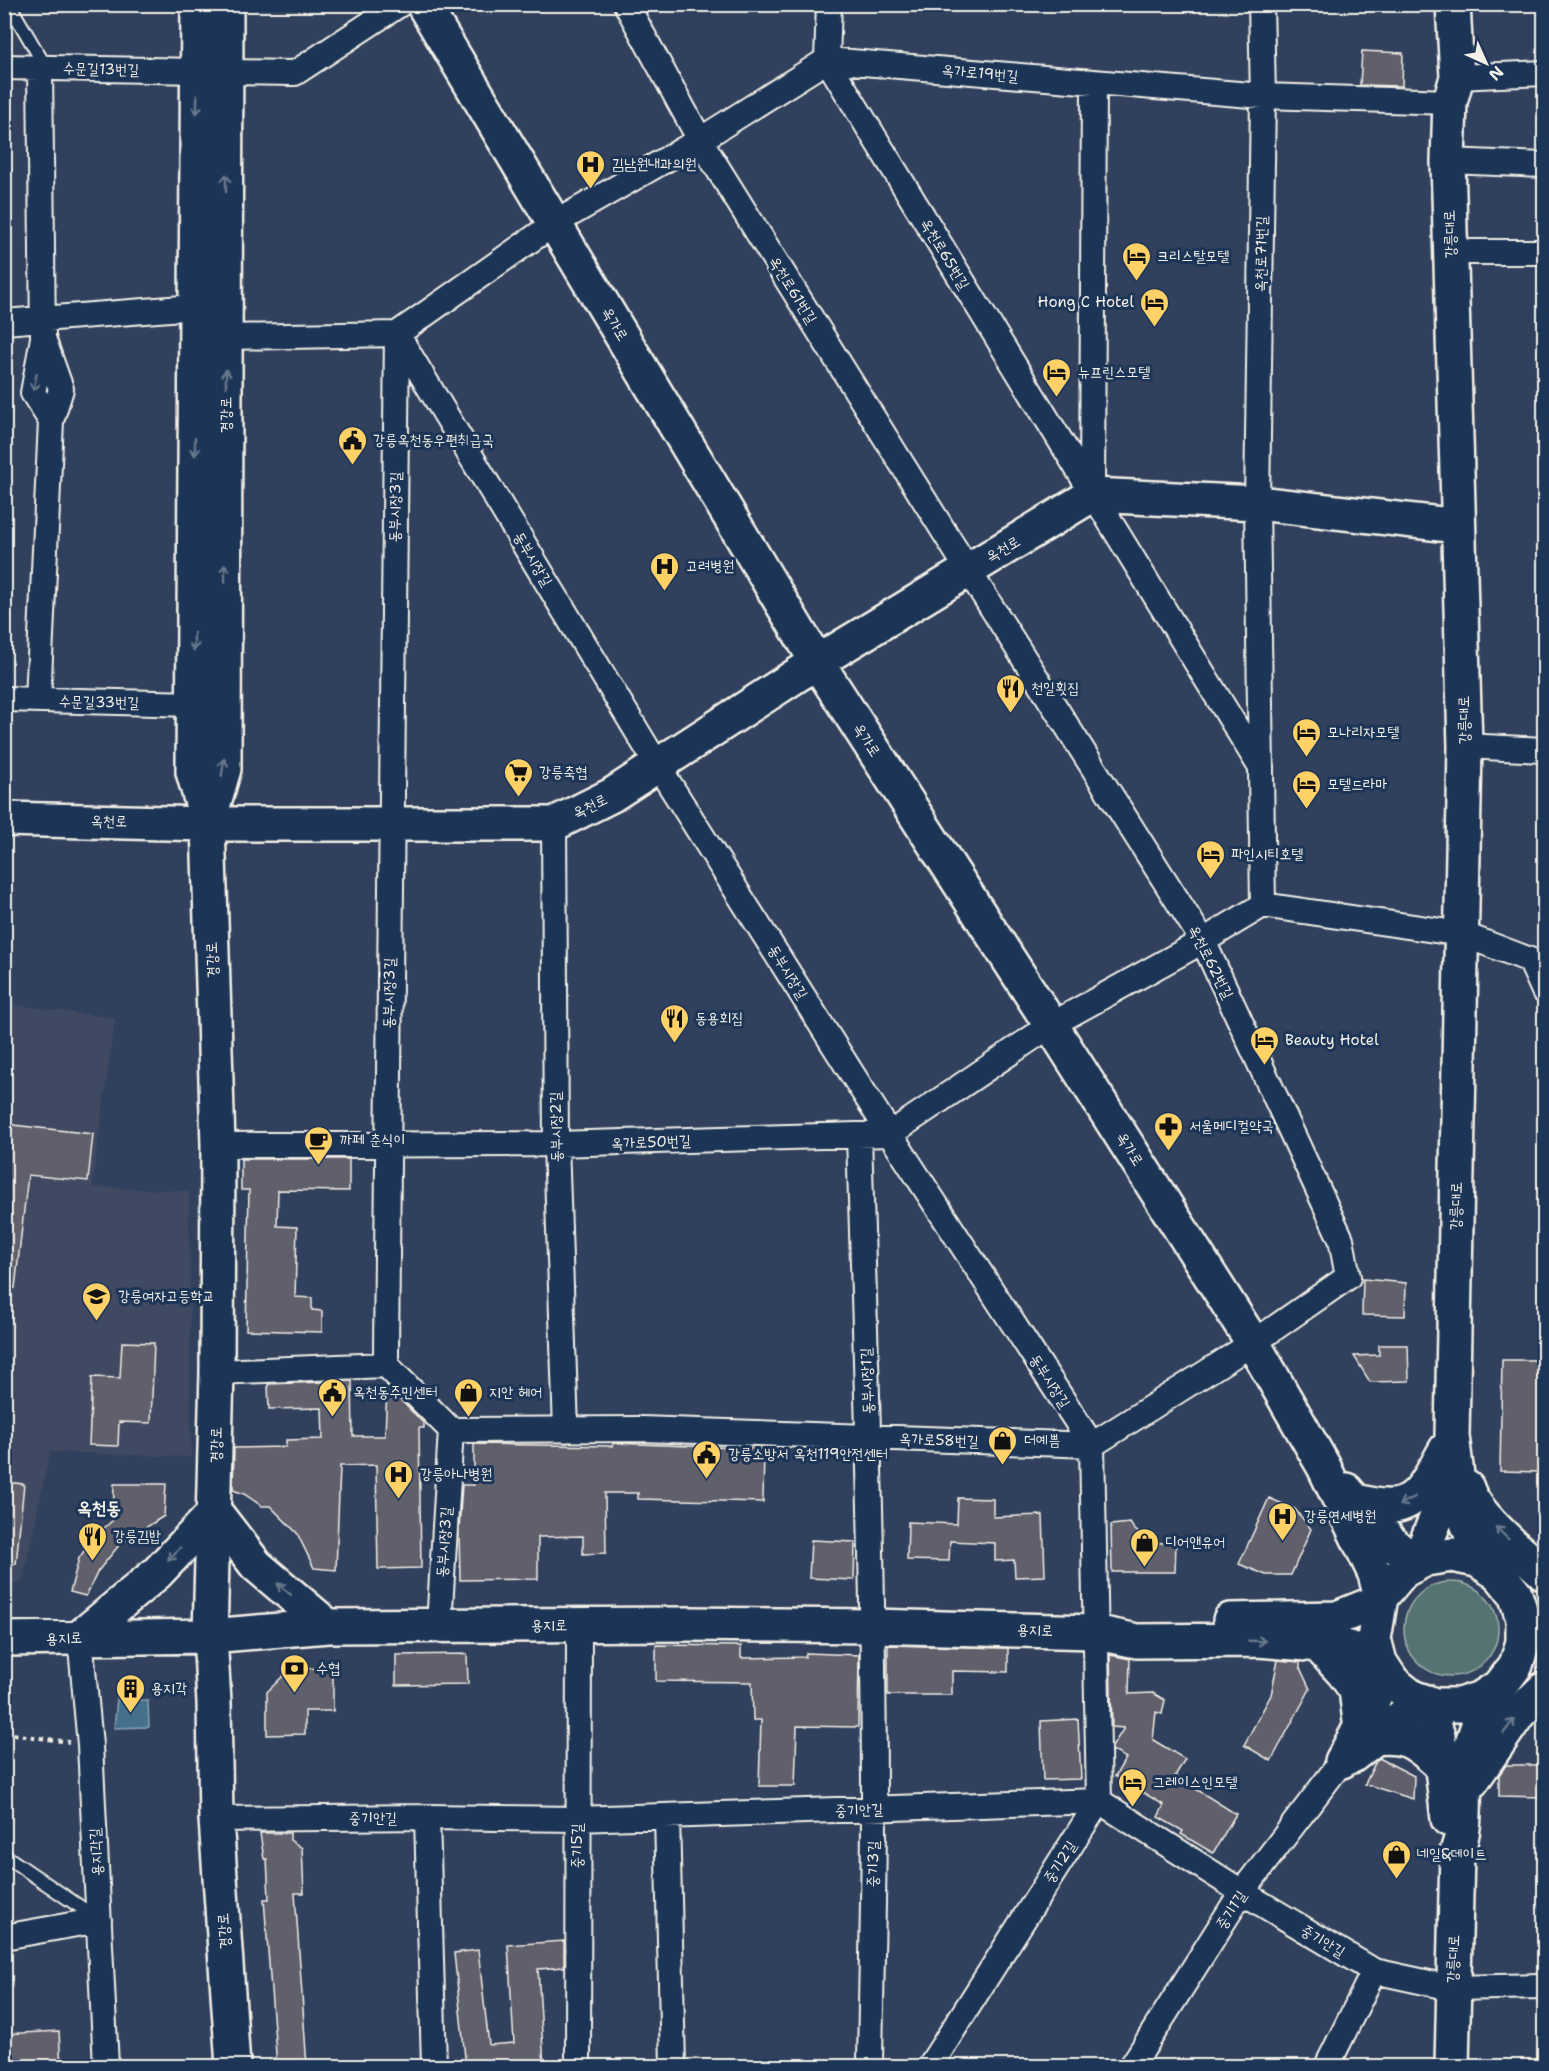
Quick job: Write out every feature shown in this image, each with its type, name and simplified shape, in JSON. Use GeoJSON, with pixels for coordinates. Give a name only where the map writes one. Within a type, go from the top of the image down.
{"type":"FeatureCollection","features":[{"type":"Feature","properties":{"kind":"street","name":"경강로"},"geometry":{"type":"LineString","coordinates":[[198,4],[212,71],[226,337],[224,769],[208,824]]}},
{"type":"Feature","properties":{"kind":"street","name":"경강로"},"geometry":{"type":"LineString","coordinates":[[226,4],[212,71],[195,307],[193,772],[208,824],[218,1144],[215,1512],[210,1636],[214,1702],[216,1819],[233,2067]]}},
{"type":"Feature","properties":{"kind":"street","name":"수문길13번길"},"geometry":{"type":"LineString","coordinates":[[4,67],[295,73],[400,4]]}},
{"type":"Feature","properties":{"kind":"street","name":"옥가로"},"geometry":{"type":"LineString","coordinates":[[423,4],[817,662],[1252,1343],[1324,1467]]}},
{"type":"Feature","properties":{"kind":"street","name":"옥천로61번길"},"geometry":{"type":"LineString","coordinates":[[626,4],[700,140],[968,570]]}},
{"type":"Feature","properties":{"kind":"street"},"geometry":{"type":"LineString","coordinates":[[226,337],[397,334],[555,224],[700,140],[827,60],[829,4]]}},
{"type":"Feature","properties":{"kind":"street","name":"옥천로71번길"},"geometry":{"type":"LineString","coordinates":[[1257,503],[1263,96],[1261,4]]}},
{"type":"Feature","properties":{"kind":"street","name":"강릉대로"},"geometry":{"type":"LineString","coordinates":[[1452,1437],[1465,746],[1448,161],[1454,90],[1454,4]]}},
{"type":"Feature","properties":{"kind":"street","name":"옥가로19번길"},"geometry":{"type":"LineString","coordinates":[[827,60],[1263,96],[1454,90],[1545,73]]}},
{"type":"Feature","properties":{"kind":"street","name":"옥천로65번길"},"geometry":{"type":"LineString","coordinates":[[827,60],[1092,495]]}},
{"type":"Feature","properties":{"kind":"street"},"geometry":{"type":"LineString","coordinates":[[39,700],[51,420],[33,393],[43,328],[40,68]]}},
{"type":"Feature","properties":{"kind":"street"},"geometry":{"type":"LineString","coordinates":[[1095,82],[1092,495],[1261,769]]}},
{"type":"Feature","properties":{"kind":"street"},"geometry":{"type":"LineString","coordinates":[[1448,161],[1545,165]]}},
{"type":"Feature","properties":{"kind":"street"},"geometry":{"type":"LineString","coordinates":[[1451,252],[1545,252]]}},
{"type":"Feature","properties":{"kind":"street"},"geometry":{"type":"LineString","coordinates":[[4,322],[43,328],[195,307]]}},
{"type":"Feature","properties":{"kind":"street","name":"동부시장길"},"geometry":{"type":"LineString","coordinates":[[397,334],[658,766],[890,1134],[1092,1444]]}},
{"type":"Feature","properties":{"kind":"street","name":"동부시장3길"},"geometry":{"type":"LineString","coordinates":[[386,1365],[386,1145],[397,334]]}},
{"type":"Feature","properties":{"kind":"street"},"geometry":{"type":"LineString","coordinates":[[1092,495],[1257,503],[1458,526]]}},
{"type":"Feature","properties":{"kind":"street","name":"옥천로"},"geometry":{"type":"LineString","coordinates":[[4,819],[208,824],[554,824],[612,795],[817,662],[1092,495]]}},
{"type":"Feature","properties":{"kind":"street"},"geometry":{"type":"LineString","coordinates":[[1257,503],[1263,904]]}},
{"type":"Feature","properties":{"kind":"street","name":"옥천로62번길"},"geometry":{"type":"LineString","coordinates":[[968,570],[1203,941],[1341,1239],[1348,1277],[1252,1343]]}},
{"type":"Feature","properties":{"kind":"street","name":"수문길33번길"},"geometry":{"type":"LineString","coordinates":[[4,699],[193,704]]}},
{"type":"Feature","properties":{"kind":"street"},"geometry":{"type":"LineString","coordinates":[[1465,746],[1545,750]]}},
{"type":"Feature","properties":{"kind":"street","name":"동부시장2길"},"geometry":{"type":"LineString","coordinates":[[554,824],[556,1144],[566,1430]]}},
{"type":"Feature","properties":{"kind":"street"},"geometry":{"type":"LineString","coordinates":[[890,1134],[1051,1025],[1203,941],[1263,904],[1462,934],[1537,965],[1545,991]]}},
{"type":"Feature","properties":{"kind":"street","name":"옥가로50번길"},"geometry":{"type":"LineString","coordinates":[[218,1144],[556,1144],[890,1134]]}},
{"type":"Feature","properties":{"kind":"street","name":"동부시장1길"},"geometry":{"type":"LineString","coordinates":[[859,1136],[872,1626]]}},
{"type":"Feature","properties":{"kind":"street"},"geometry":{"type":"LineString","coordinates":[[1099,1801],[1092,1444],[1252,1343]]}},
{"type":"Feature","properties":{"kind":"street"},"geometry":{"type":"LineString","coordinates":[[217,1372],[386,1365],[451,1430]]}},
{"type":"Feature","properties":{"kind":"street","name":"옥가로58번길"},"geometry":{"type":"LineString","coordinates":[[451,1430],[640,1429],[1092,1444]]}},
{"type":"Feature","properties":{"kind":"street","name":"동부시장3길"},"geometry":{"type":"LineString","coordinates":[[439,1625],[451,1430]]}},
{"type":"Feature","properties":{"kind":"street"},"geometry":{"type":"LineString","coordinates":[[1356,1501],[1396,1506],[1413,1499],[1430,1476],[1452,1437]]}},
{"type":"Feature","properties":{"kind":"street"},"geometry":{"type":"LineString","coordinates":[[1415,1564],[1426,1544],[1444,1499],[1452,1437]]}},
{"type":"Feature","properties":{"kind":"street"},"geometry":{"type":"LineString","coordinates":[[1452,1437],[1469,1494],[1483,1515],[1545,1573]]}},
{"type":"Feature","properties":{"kind":"street"},"geometry":{"type":"LineString","coordinates":[[1452,1437],[1461,1500],[1467,1523],[1479,1547],[1515,1594],[1523,1618],[1523,1642],[1516,1665],[1491,1698],[1475,1734],[1466,1776],[1464,1834],[1456,1852]]}},
{"type":"Feature","properties":{"kind":"street"},"geometry":{"type":"LineString","coordinates":[[1324,1467],[1389,1540],[1415,1564]]}},
{"type":"Feature","properties":{"kind":"street"},"geometry":{"type":"LineString","coordinates":[[1324,1467],[1375,1574],[1380,1599],[1374,1639],[1380,1662],[1393,1682],[1412,1697],[1435,1705],[1459,1706],[1481,1698],[1532,1657],[1545,1652]]}},
{"type":"Feature","properties":{"kind":"street"},"geometry":{"type":"LineString","coordinates":[[80,1637],[157,1573],[215,1512],[256,1565],[328,1626]]}},
{"type":"Feature","properties":{"kind":"street"},"geometry":{"type":"LineString","coordinates":[[1337,1618],[1353,1603],[1363,1587],[1365,1570],[1358,1542]]}},
{"type":"Feature","properties":{"kind":"street"},"geometry":{"type":"LineString","coordinates":[[1337,1618],[1380,1599],[1403,1571],[1415,1564],[1426,1559],[1452,1555],[1477,1560],[1545,1605]]}},
{"type":"Feature","properties":{"kind":"street","name":"용지로"},"geometry":{"type":"LineString","coordinates":[[1094,1632],[1140,1622],[1337,1618]]}},
{"type":"Feature","properties":{"kind":"street","name":"용지로"},"geometry":{"type":"LineString","coordinates":[[4,1639],[210,1636],[328,1626],[691,1624],[872,1626],[1094,1632],[1137,1641],[1258,1640],[1345,1647],[1380,1662]]}},
{"type":"Feature","properties":{"kind":"street","name":"중기5길"},"geometry":{"type":"LineString","coordinates":[[578,2067],[579,1626]]}},
{"type":"Feature","properties":{"kind":"street","name":"중기3길"},"geometry":{"type":"LineString","coordinates":[[870,2067],[874,1809],[872,1626]]}},
{"type":"Feature","properties":{"kind":"street","name":"용지각길"},"geometry":{"type":"LineString","coordinates":[[80,1637],[90,1745],[106,2067]]}},
{"type":"Feature","properties":{"kind":"street"},"geometry":{"type":"LineString","coordinates":[[1319,1646],[1356,1690],[1366,1734]]}},
{"type":"Feature","properties":{"kind":"street"},"geometry":{"type":"LineString","coordinates":[[1366,1734],[1378,1687],[1380,1662]]}},
{"type":"Feature","properties":{"kind":"street"},"geometry":{"type":"LineString","coordinates":[[1465,1792],[1519,1713],[1545,1689]]}},
{"type":"Feature","properties":{"kind":"street"},"geometry":{"type":"LineString","coordinates":[[1342,1761],[1366,1734],[1427,1702]]}},
{"type":"Feature","properties":{"kind":"street"},"geometry":{"type":"LineString","coordinates":[[1427,1702],[1438,1736],[1450,1838],[1456,1852]]}},
{"type":"Feature","properties":{"kind":"street"},"geometry":{"type":"LineString","coordinates":[[1366,1734],[1394,1735],[1406,1739],[1423,1748],[1442,1765]]}},
{"type":"Feature","properties":{"kind":"street","name":"중기1길"},"geometry":{"type":"LineString","coordinates":[[1132,2067],[1242,1892],[1342,1761]]}},
{"type":"Feature","properties":{"kind":"street","name":"중기안길"},"geometry":{"type":"LineString","coordinates":[[216,1819],[427,1817],[577,1819],[1099,1801],[1242,1892],[1374,1971],[1452,1988],[1545,1986]]}},
{"type":"Feature","properties":{"kind":"street","name":"중기2길"},"geometry":{"type":"LineString","coordinates":[[930,2067],[1099,1801]]}},
{"type":"Feature","properties":{"kind":"street"},"geometry":{"type":"LineString","coordinates":[[667,1816],[673,2067]]}},
{"type":"Feature","properties":{"kind":"street"},"geometry":{"type":"LineString","coordinates":[[427,1817],[434,2067]]}},
{"type":"Feature","properties":{"kind":"street","name":"강릉대로"},"geometry":{"type":"LineString","coordinates":[[1452,2067],[1456,1852]]}},
{"type":"Feature","properties":{"kind":"street"},"geometry":{"type":"LineString","coordinates":[[4,1937],[99,1920]]}},
{"type":"Feature","properties":{"kind":"street"},"geometry":{"type":"LineString","coordinates":[[1327,2067],[1374,1971]]}},
{"type":"Feature","properties":{"kind":"lane"},"geometry":{"type":"LineString","coordinates":[[9,4],[41,59],[40,68]]}},
{"type":"Feature","properties":{"kind":"lane"},"geometry":{"type":"LineString","coordinates":[[4,1855],[99,1920]]}},
{"type":"Feature","properties":{"kind":"path"},"geometry":{"type":"LineString","coordinates":[[4,1733],[90,1745]]}},
{"type":"Feature","properties":{"kind":"shaded area","name":"강릉여자고등학교"},"geometry":{"type":"Polygon","coordinates":[[[5,1004],[115,1018],[92,1187],[189,1191],[191,1457],[50,1452],[22,1583],[5,1583],[5,1004]]]}},
{"type":"Feature","properties":{"kind":"shaded area"},"geometry":{"type":"Polygon","coordinates":[[[117,1698],[148,1701],[149,1727],[114,1728],[117,1698]]]}},
{"type":"Feature","properties":{"kind":"green space"},"geometry":{"type":"Polygon","coordinates":[[[1451,1582],[1469,1586],[1484,1596],[1494,1611],[1498,1629],[1494,1647],[1484,1662],[1469,1672],[1451,1676],[1433,1672],[1418,1662],[1408,1647],[1404,1629],[1408,1611],[1418,1596],[1433,1586],[1451,1582]]]}},
{"type":"Feature","properties":{"kind":"building"},"geometry":{"type":"Polygon","coordinates":[[[1362,51],[1403,53],[1402,86],[1360,85],[1362,51]]]}},
{"type":"Feature","properties":{"kind":"building"},"geometry":{"type":"Polygon","coordinates":[[[4,1124],[93,1134],[88,1181],[28,1175],[15,1288],[4,1288],[4,1124]]]}},
{"type":"Feature","properties":{"kind":"building"},"geometry":{"type":"Polygon","coordinates":[[[241,1159],[349,1159],[349,1191],[278,1190],[277,1226],[297,1227],[295,1297],[312,1298],[312,1310],[322,1311],[322,1332],[246,1330],[249,1190],[241,1190],[241,1159]]]}},
{"type":"Feature","properties":{"kind":"building"},"geometry":{"type":"Polygon","coordinates":[[[1363,1279],[1406,1283],[1405,1316],[1362,1315],[1363,1279]]]}},
{"type":"Feature","properties":{"kind":"building"},"geometry":{"type":"Polygon","coordinates":[[[122,1342],[154,1343],[151,1423],[119,1422],[118,1446],[89,1445],[92,1377],[120,1378],[122,1342]]]}},
{"type":"Feature","properties":{"kind":"building"},"geometry":{"type":"Polygon","coordinates":[[[1379,1345],[1408,1345],[1409,1381],[1370,1382],[1354,1356],[1379,1355],[1379,1345]]]}},
{"type":"Feature","properties":{"kind":"building"},"geometry":{"type":"Polygon","coordinates":[[[1502,1360],[1545,1360],[1545,1472],[1500,1471],[1502,1360]]]}},
{"type":"Feature","properties":{"kind":"building"},"geometry":{"type":"Polygon","coordinates":[[[352,1381],[353,1436],[385,1436],[387,1386],[424,1424],[424,1428],[419,1428],[421,1568],[378,1569],[376,1465],[340,1466],[336,1570],[314,1568],[297,1533],[270,1506],[262,1506],[244,1494],[233,1490],[234,1448],[286,1447],[286,1440],[323,1439],[322,1408],[269,1409],[268,1384],[352,1381]]]}},
{"type":"Feature","properties":{"kind":"building"},"geometry":{"type":"Polygon","coordinates":[[[613,1443],[764,1449],[763,1502],[638,1499],[638,1493],[605,1493],[606,1553],[583,1554],[583,1536],[538,1537],[538,1579],[460,1580],[459,1529],[462,1485],[474,1485],[474,1444],[613,1446],[613,1443]]]}},
{"type":"Feature","properties":{"kind":"building"},"geometry":{"type":"Polygon","coordinates":[[[4,1482],[24,1484],[16,1564],[4,1564],[4,1482]]]}},
{"type":"Feature","properties":{"kind":"building"},"geometry":{"type":"Polygon","coordinates":[[[114,1484],[166,1484],[164,1516],[120,1544],[98,1571],[86,1596],[70,1592],[79,1558],[95,1536],[113,1520],[114,1484]]]}},
{"type":"Feature","properties":{"kind":"building"},"geometry":{"type":"Polygon","coordinates":[[[958,1498],[993,1499],[993,1517],[1043,1515],[1045,1576],[1015,1577],[1014,1560],[995,1561],[995,1543],[950,1541],[949,1561],[907,1560],[908,1522],[957,1524],[958,1498]]]}},
{"type":"Feature","properties":{"kind":"building"},"geometry":{"type":"Polygon","coordinates":[[[1269,1498],[1295,1509],[1311,1529],[1291,1575],[1266,1575],[1239,1564],[1269,1498]]]}},
{"type":"Feature","properties":{"kind":"building"},"geometry":{"type":"Polygon","coordinates":[[[1130,1523],[1150,1542],[1176,1544],[1175,1572],[1112,1572],[1111,1525],[1130,1523]]]}},
{"type":"Feature","properties":{"kind":"building"},"geometry":{"type":"Polygon","coordinates":[[[811,1540],[855,1542],[854,1580],[809,1578],[811,1540]]]}},
{"type":"Feature","properties":{"kind":"building"},"geometry":{"type":"Polygon","coordinates":[[[656,1645],[741,1646],[741,1658],[805,1657],[806,1653],[859,1655],[858,1727],[797,1726],[795,1786],[759,1786],[761,1720],[753,1720],[752,1682],[656,1681],[656,1645]]]}},
{"type":"Feature","properties":{"kind":"building"},"geometry":{"type":"Polygon","coordinates":[[[888,1645],[1008,1648],[1008,1672],[952,1671],[952,1695],[888,1695],[888,1645]]]}},
{"type":"Feature","properties":{"kind":"building"},"geometry":{"type":"Polygon","coordinates":[[[467,1654],[468,1684],[396,1685],[396,1655],[467,1654]]]}},
{"type":"Feature","properties":{"kind":"building"},"geometry":{"type":"Polygon","coordinates":[[[1110,1655],[1130,1659],[1129,1694],[1153,1693],[1165,1700],[1162,1714],[1156,1712],[1153,1740],[1185,1759],[1175,1776],[1236,1814],[1213,1853],[1181,1834],[1183,1831],[1158,1817],[1164,1805],[1115,1776],[1126,1758],[1112,1750],[1124,1728],[1112,1727],[1110,1655]]]}},
{"type":"Feature","properties":{"kind":"building"},"geometry":{"type":"Polygon","coordinates":[[[1278,1660],[1300,1662],[1300,1668],[1310,1689],[1271,1761],[1244,1745],[1271,1695],[1278,1660]]]}},
{"type":"Feature","properties":{"kind":"building"},"geometry":{"type":"Polygon","coordinates":[[[333,1668],[333,1711],[305,1711],[305,1734],[267,1735],[267,1692],[290,1669],[333,1668]]]}},
{"type":"Feature","properties":{"kind":"building"},"geometry":{"type":"Polygon","coordinates":[[[1078,1719],[1081,1779],[1043,1780],[1041,1721],[1078,1719]]]}},
{"type":"Feature","properties":{"kind":"building"},"geometry":{"type":"Polygon","coordinates":[[[1379,1758],[1414,1776],[1413,1799],[1365,1784],[1379,1758]]]}},
{"type":"Feature","properties":{"kind":"building"},"geometry":{"type":"Polygon","coordinates":[[[1506,1765],[1545,1765],[1545,1797],[1499,1796],[1499,1775],[1506,1765]]]}},
{"type":"Feature","properties":{"kind":"building"},"geometry":{"type":"Polygon","coordinates":[[[260,1833],[290,1833],[290,1840],[302,1848],[304,1893],[295,1893],[307,2067],[277,2067],[264,1899],[269,1899],[267,1859],[264,1859],[260,1833]]]}},
{"type":"Feature","properties":{"kind":"building"},"geometry":{"type":"Polygon","coordinates":[[[564,1941],[564,1967],[538,1969],[544,2067],[466,2067],[454,1953],[478,1950],[489,2045],[514,2043],[508,1945],[564,1941]]]}},
{"type":"Feature","properties":{"kind":"building"},"geometry":{"type":"Polygon","coordinates":[[[59,2031],[61,2067],[4,2067],[4,2034],[59,2031]]]}},
{"type":"Feature","properties":{"kind":"place","name":"김남원내과의원"},"geometry":{"type":"Point","coordinates":[591,190]}},
{"type":"Feature","properties":{"kind":"place","name":"크리스탈모텔"},"geometry":{"type":"Point","coordinates":[1136,282]}},
{"type":"Feature","properties":{"kind":"place","name":"Hong C Hotel"},"geometry":{"type":"Point","coordinates":[1155,328]}},
{"type":"Feature","properties":{"kind":"place","name":"뉴프린스모텔"},"geometry":{"type":"Point","coordinates":[1057,398]}},
{"type":"Feature","properties":{"kind":"place","name":"강릉옥천동우편취급국"},"geometry":{"type":"Point","coordinates":[352,466]}},
{"type":"Feature","properties":{"kind":"place","name":"고려병원"},"geometry":{"type":"Point","coordinates":[665,592]}},
{"type":"Feature","properties":{"kind":"place","name":"천일횟집"},"geometry":{"type":"Point","coordinates":[1010,714]}},
{"type":"Feature","properties":{"kind":"place","name":"모나리자모텔"},"geometry":{"type":"Point","coordinates":[1306,758]}},
{"type":"Feature","properties":{"kind":"place","name":"강릉축협"},"geometry":{"type":"Point","coordinates":[518,798]}},
{"type":"Feature","properties":{"kind":"place","name":"모텔드라마"},"geometry":{"type":"Point","coordinates":[1306,810]}},
{"type":"Feature","properties":{"kind":"place","name":"파인시티호텔"},"geometry":{"type":"Point","coordinates":[1210,880]}},
{"type":"Feature","properties":{"kind":"place","name":"동용회집"},"geometry":{"type":"Point","coordinates":[674,1044]}},
{"type":"Feature","properties":{"kind":"place","name":"Beauty Hotel"},"geometry":{"type":"Point","coordinates":[1264,1066]}},
{"type":"Feature","properties":{"kind":"place","name":"서울메디컬약국"},"geometry":{"type":"Point","coordinates":[1168,1152]}},
{"type":"Feature","properties":{"kind":"place","name":"까페 춘식이"},"geometry":{"type":"Point","coordinates":[319,1166]}},
{"type":"Feature","properties":{"kind":"place","name":"강릉여자고등학교"},"geometry":{"type":"Point","coordinates":[97,1322]}},
{"type":"Feature","properties":{"kind":"place","name":"옥천동주민센터"},"geometry":{"type":"Point","coordinates":[332,1418]}},
{"type":"Feature","properties":{"kind":"place","name":"지안 헤어"},"geometry":{"type":"Point","coordinates":[468,1418]}},
{"type":"Feature","properties":{"kind":"place","name":"더예쁨"},"geometry":{"type":"Point","coordinates":[1003,1466]}},
{"type":"Feature","properties":{"kind":"place","name":"강릉소방서 옥천119안전센터"},"geometry":{"type":"Point","coordinates":[707,1480]}},
{"type":"Feature","properties":{"kind":"place","name":"강릉아나병원"},"geometry":{"type":"Point","coordinates":[399,1500]}},
{"type":"Feature","properties":{"kind":"place","name":"강릉연세병원"},"geometry":{"type":"Point","coordinates":[1283,1542]}},
{"type":"Feature","properties":{"kind":"place","name":"강릉김밥"},"geometry":{"type":"Point","coordinates":[92,1562]}},
{"type":"Feature","properties":{"kind":"place","name":"디어앤유어"},"geometry":{"type":"Point","coordinates":[1144,1568]}},
{"type":"Feature","properties":{"kind":"place","name":"수협"},"geometry":{"type":"Point","coordinates":[295,1694]}},
{"type":"Feature","properties":{"kind":"place","name":"용지각"},"geometry":{"type":"Point","coordinates":[130,1714]}},
{"type":"Feature","properties":{"kind":"place","name":"그레이스인모텔"},"geometry":{"type":"Point","coordinates":[1132,1808]}},
{"type":"Feature","properties":{"kind":"place","name":"네일&데이트"},"geometry":{"type":"Point","coordinates":[1396,1880]}},
{"type":"Feature","properties":{"kind":"district","name":"옥천동"},"geometry":{"type":"Point","coordinates":[99,1508]}}]}
